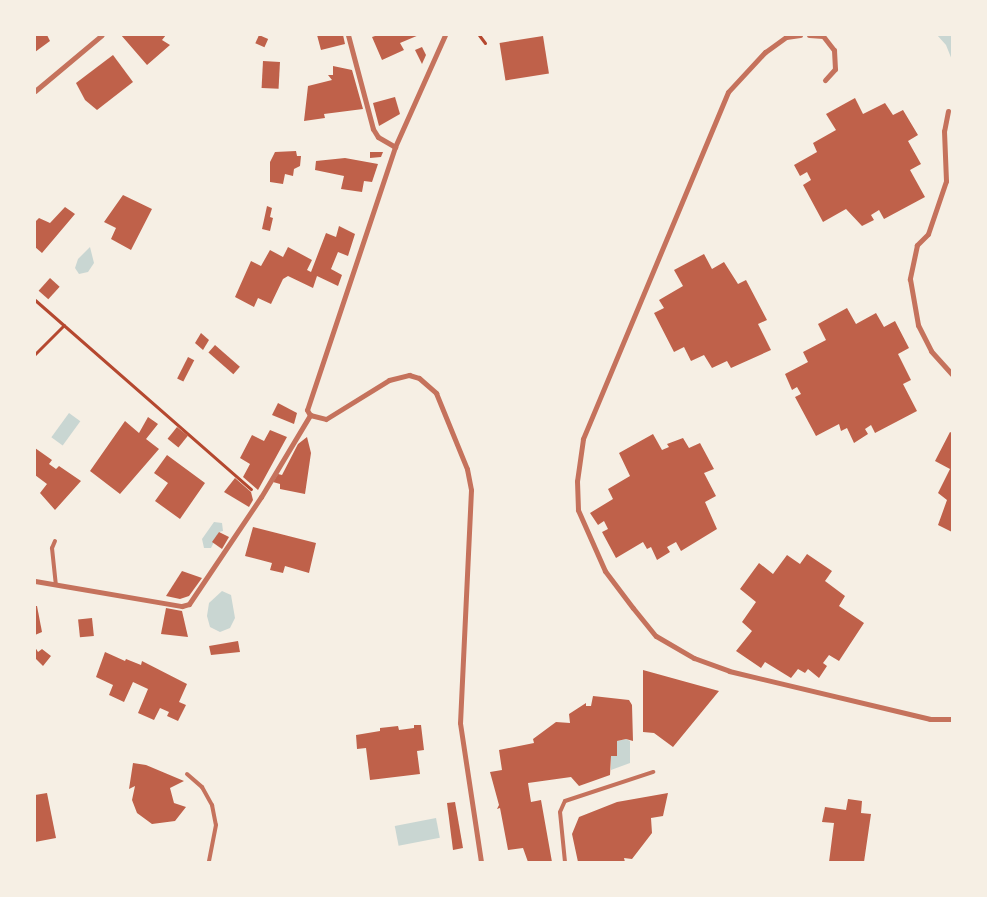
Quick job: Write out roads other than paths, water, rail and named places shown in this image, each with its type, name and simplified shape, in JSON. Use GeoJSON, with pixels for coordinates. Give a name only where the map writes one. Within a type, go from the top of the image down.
{"type":"FeatureCollection","features":[{"type":"Feature","properties":{"kind":"street"},"geometry":{"type":"LineString","coordinates":[[35,91],[102,35]]}},
{"type":"Feature","properties":{"kind":"street"},"geometry":{"type":"LineString","coordinates":[[348,35],[373,129],[378,137],[395,147]]}},
{"type":"Feature","properties":{"kind":"street"},"geometry":{"type":"LineString","coordinates":[[35,581],[182,606],[189,604],[261,497],[310,416],[308,402],[395,147],[445,35]]}},
{"type":"Feature","properties":{"kind":"street"},"geometry":{"type":"LineString","coordinates":[[800,35],[786,37],[765,52],[728,92],[583,439],[577,481],[578,510],[605,572],[633,608],[656,636],[694,658],[729,671],[921,716],[952,719]]}},
{"type":"Feature","properties":{"kind":"street"},"geometry":{"type":"LineString","coordinates":[[809,35],[823,36],[834,50],[835,69],[825,80]]}},
{"type":"Feature","properties":{"kind":"street"},"geometry":{"type":"LineString","coordinates":[[948,111],[944,131],[946,181],[928,234],[917,245],[910,279],[918,325],[931,351],[952,374]]}},
{"type":"Feature","properties":{"kind":"street"},"geometry":{"type":"LineString","coordinates":[[310,416],[326,419],[389,380],[409,375],[419,378],[436,393],[468,469],[471,490],[460,723],[481,862]]}},
{"type":"Feature","properties":{"kind":"lane"},"geometry":{"type":"LineString","coordinates":[[55,541],[52,548],[56,585]]}},
{"type":"Feature","properties":{"kind":"lane"},"geometry":{"type":"LineString","coordinates":[[565,862],[560,812],[566,801],[653,772]]}},
{"type":"Feature","properties":{"kind":"lane"},"geometry":{"type":"LineString","coordinates":[[187,774],[202,787],[212,805],[216,825],[209,862]]}}]}
